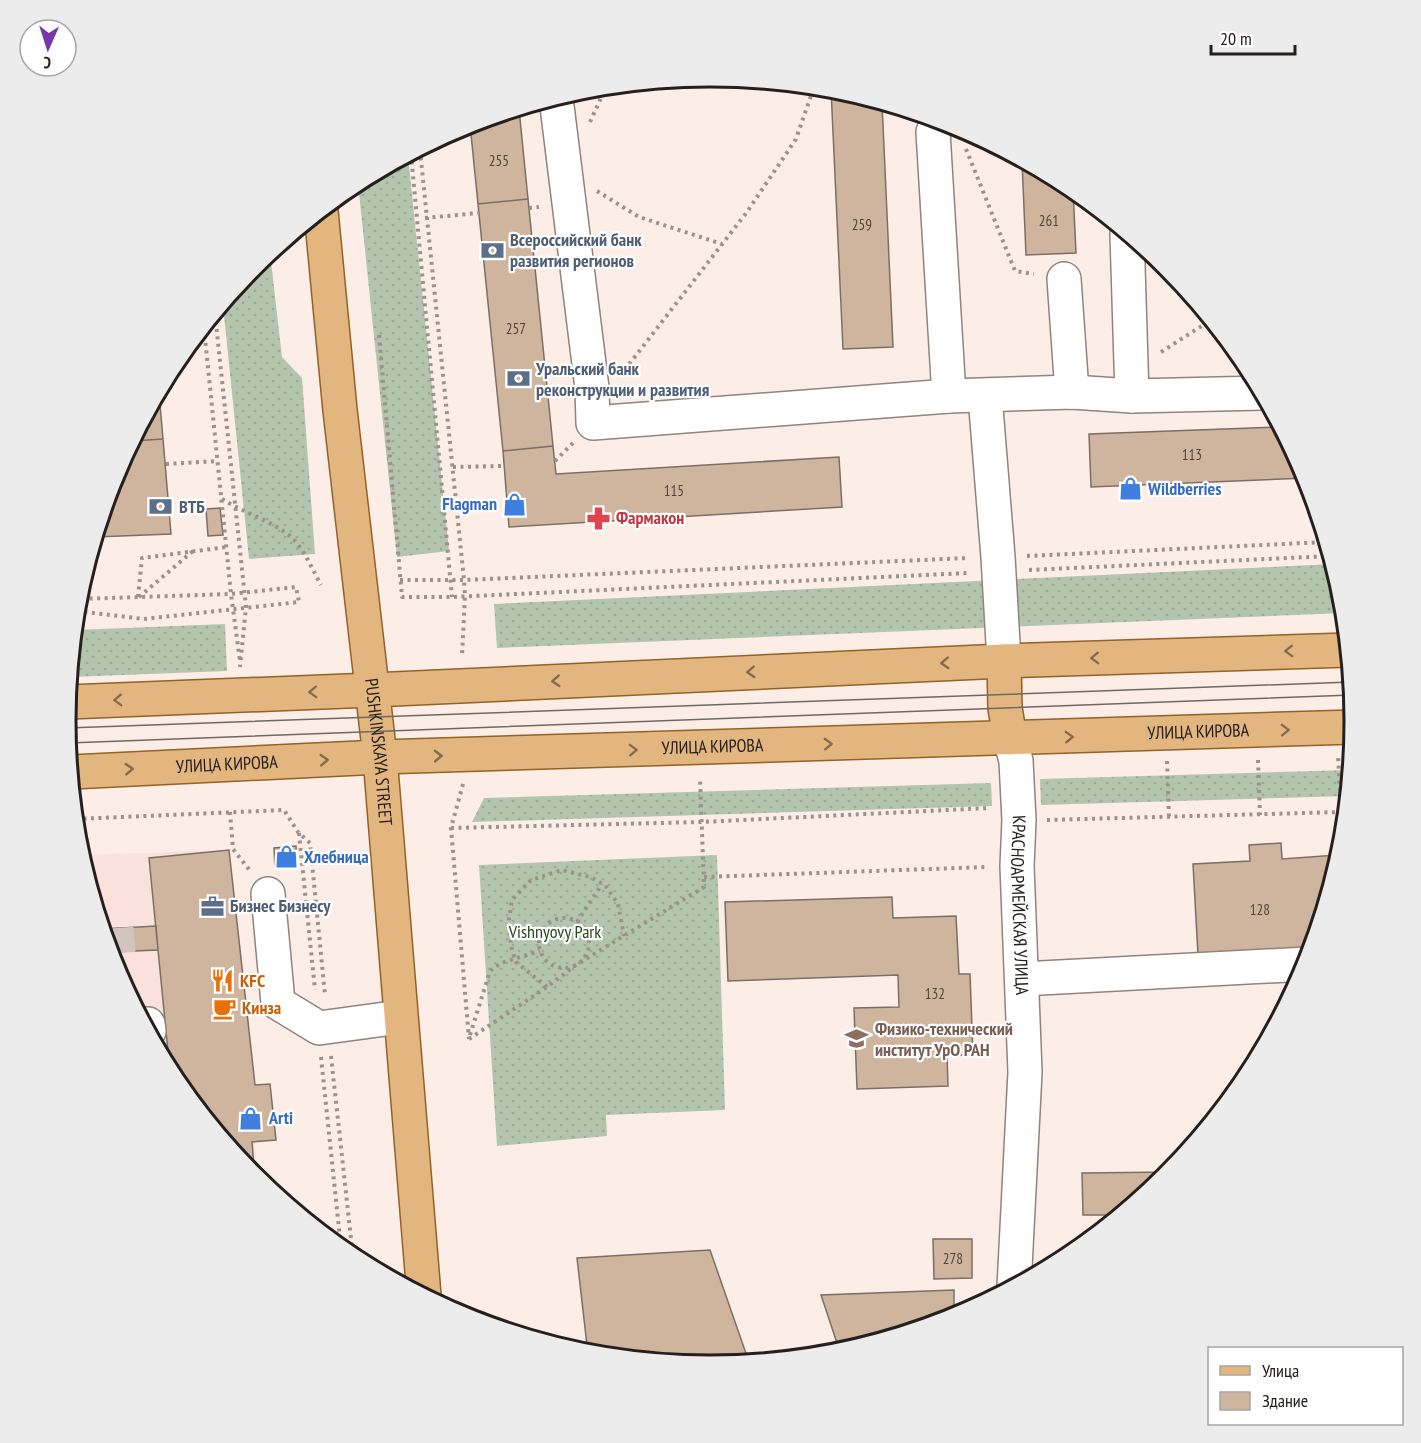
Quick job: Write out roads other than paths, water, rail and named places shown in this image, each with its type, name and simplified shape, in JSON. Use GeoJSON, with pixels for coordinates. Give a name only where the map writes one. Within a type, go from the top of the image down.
{"type":"FeatureCollection","features":[{"type":"Feature","properties":{"kind":"main road","name":"PUSHKINSKAYA STREET"},"geometry":{"type":"LineString","coordinates":[[322,221],[380,757],[423,1286]]}},
{"type":"Feature","properties":{"kind":"main road"},"geometry":{"type":"LineString","coordinates":[[77,702],[1004,661],[1340,650]]}},
{"type":"Feature","properties":{"kind":"main road"},"geometry":{"type":"LineString","coordinates":[[1004,661],[1005,708],[1011,738]]}},
{"type":"Feature","properties":{"kind":"main road","name":"УЛИЦА КИРОВА"},"geometry":{"type":"LineString","coordinates":[[79,772],[380,757],[1011,738],[1344,739]]}},
{"type":"Feature","properties":{"kind":"street"},"geometry":{"type":"LineString","coordinates":[[557,107],[592,388],[593,423],[949,396],[1072,392],[1132,383],[1253,392]]}},
{"type":"Feature","properties":{"kind":"street"},"geometry":{"type":"LineString","coordinates":[[933,132],[949,396]]}},
{"type":"Feature","properties":{"kind":"street"},"geometry":{"type":"LineString","coordinates":[[1127,244],[1132,383]]}},
{"type":"Feature","properties":{"kind":"street"},"geometry":{"type":"LineString","coordinates":[[1064,279],[1072,392]]}},
{"type":"Feature","properties":{"kind":"street"},"geometry":{"type":"LineString","coordinates":[[985,396],[999,564],[1004,661]]}},
{"type":"Feature","properties":{"kind":"street","name":"КРАСНОАРМЕЙСКАЯ УЛИЦА"},"geometry":{"type":"LineString","coordinates":[[1011,738],[1016,761],[1019,820],[1017,866],[1025,1072],[1014,1278]]}},
{"type":"Feature","properties":{"kind":"street"},"geometry":{"type":"LineString","coordinates":[[268,894],[278,1003],[319,1028],[400,1017]]}},
{"type":"Feature","properties":{"kind":"street"},"geometry":{"type":"LineString","coordinates":[[1022,979],[1296,965]]}},
{"type":"Feature","properties":{"kind":"tunnel"},"geometry":{"type":"LineString","coordinates":[[117,928],[119,947]]}},
{"type":"Feature","properties":{"kind":"tram line"},"geometry":{"type":"LineString","coordinates":[[76,728],[1343,682]]}},
{"type":"Feature","properties":{"kind":"tram line"},"geometry":{"type":"LineString","coordinates":[[77,743],[1343,695]]}},
{"type":"Feature","properties":{"kind":"place","name":"Всероссийский банк развития регионов"},"geometry":{"type":"Point","coordinates":[492,250]}},
{"type":"Feature","properties":{"kind":"place","name":"Уральский банк реконструкции и развития"},"geometry":{"type":"Point","coordinates":[518,379]}},
{"type":"Feature","properties":{"kind":"place","name":"Wildberries"},"geometry":{"type":"Point","coordinates":[1130,489]}},
{"type":"Feature","properties":{"kind":"place","name":"Flagman"},"geometry":{"type":"Point","coordinates":[515,504]}},
{"type":"Feature","properties":{"kind":"place","name":"ВТБ"},"geometry":{"type":"Point","coordinates":[161,507]}},
{"type":"Feature","properties":{"kind":"place","name":"Фармакон"},"geometry":{"type":"Point","coordinates":[598,518]}},
{"type":"Feature","properties":{"kind":"place","name":"Хлебница"},"geometry":{"type":"Point","coordinates":[286,857]}},
{"type":"Feature","properties":{"kind":"place","name":"Бизнес Бизнесу"},"geometry":{"type":"Point","coordinates":[212,906]}},
{"type":"Feature","properties":{"kind":"place","name":"KFC"},"geometry":{"type":"Point","coordinates":[222,981]}},
{"type":"Feature","properties":{"kind":"place","name":"Кинза"},"geometry":{"type":"Point","coordinates":[224,1008]}},
{"type":"Feature","properties":{"kind":"place","name":"Физико-технический институт УрО РАН"},"geometry":{"type":"Point","coordinates":[857,1039]}},
{"type":"Feature","properties":{"kind":"place","name":"Arti"},"geometry":{"type":"Point","coordinates":[251,1118]}},
{"type":"Feature","properties":{"kind":"park label","name":"Vishnyovy Park"},"geometry":{"type":"Point","coordinates":[555,932]}}]}
